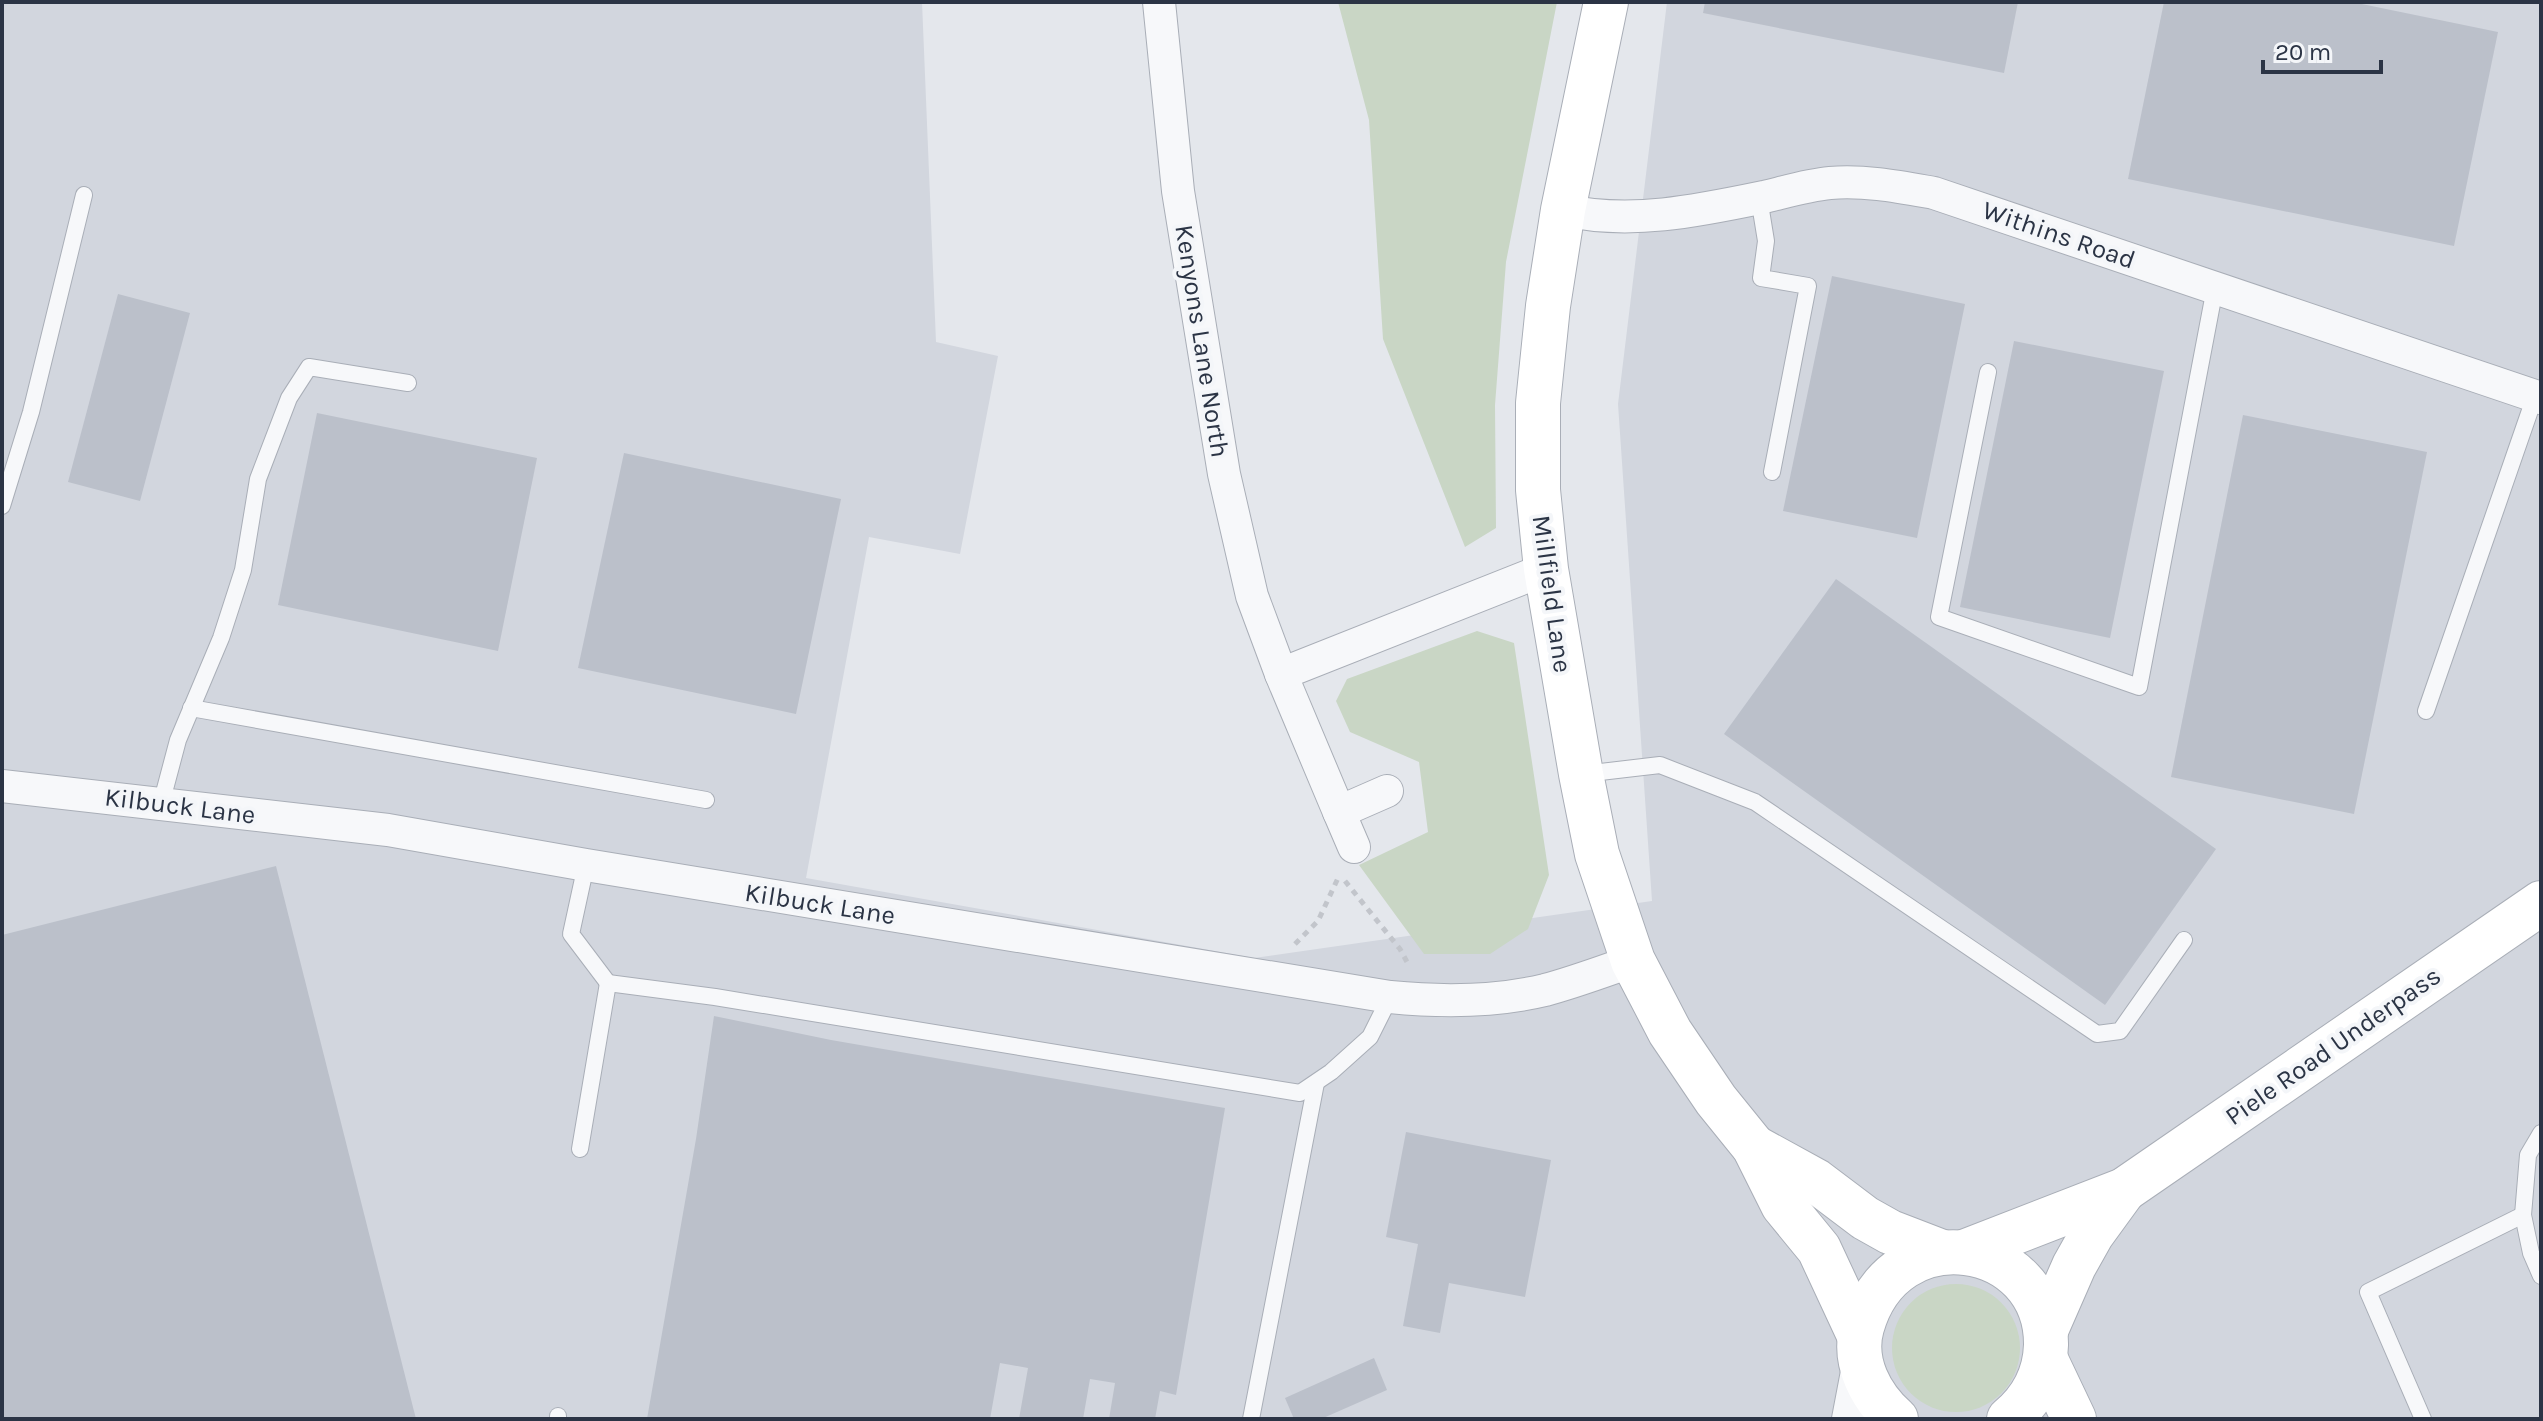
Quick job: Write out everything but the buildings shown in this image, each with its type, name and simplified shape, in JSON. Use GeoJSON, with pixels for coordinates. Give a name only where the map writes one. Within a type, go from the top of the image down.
{"type":"FeatureCollection","features":[{"type":"Feature","properties":{"kind":"street","name":"Kenyons Lane North"},"geometry":{"type":"LineString","coordinates":[[1159,2],[1178,191],[1224,474],[1252,596],[1281,674],[1354,847]]}},
{"type":"Feature","properties":{"kind":"street","name":"Millfield Lane"},"geometry":{"type":"LineString","coordinates":[[1606,2],[1563,210],[1548,306],[1538,403],[1538,490],[1546,569],[1559,660],[1597,854],[1633,961],[1670,1032],[1716,1100],[1754,1147],[1783,1205],[1819,1249],[1860,1346],[1867,1383],[1881,1406],[1896,1419]]}},
{"type":"Feature","properties":{"kind":"street","name":"Withins Road"},"geometry":{"type":"LineString","coordinates":[[1563,210],[1592,216],[1633,218],[1759,198],[1829,183],[1865,183],[1934,193],[2538,397]]}},
{"type":"Feature","properties":{"kind":"street"},"geometry":{"type":"LineString","coordinates":[[1281,674],[1546,569]]}},
{"type":"Feature","properties":{"kind":"street","name":"Kilbuck Lane"},"geometry":{"type":"LineString","coordinates":[[2,786],[388,830],[1243,975],[1390,997],[1456,1000],[1505,997],[1542,991],[1633,961]]}},
{"type":"Feature","properties":{"kind":"street"},"geometry":{"type":"LineString","coordinates":[[1339,812],[1387,791]]}},
{"type":"Feature","properties":{"kind":"street","name":"Piele Road Underpass"},"geometry":{"type":"LineString","coordinates":[[1860,1346],[1868,1305],[1886,1279],[1912,1261],[1953,1252],[2124,1190],[2541,903]]}},
{"type":"Feature","properties":{"kind":"street","name":"Millfield Lane"},"geometry":{"type":"LineString","coordinates":[[1754,1147],[1816,1181],[1852,1209],[1890,1232],[1953,1252],[1993,1260],[2018,1277],[2036,1302],[2046,1345]]}},
{"type":"Feature","properties":{"kind":"street","name":"Piele Road Underpass"},"geometry":{"type":"LineString","coordinates":[[2009,1419],[2022,1409],[2037,1386],[2046,1345],[2074,1266],[2092,1234],[2124,1190]]}},
{"type":"Feature","properties":{"kind":"street"},"geometry":{"type":"LineString","coordinates":[[2046,1345],[2074,1419]]}},
{"type":"Feature","properties":{"kind":"street"},"geometry":{"type":"LineString","coordinates":[[1848,1419],[1860,1346]]}},
{"type":"Feature","properties":{"kind":"lane"},"geometry":{"type":"LineString","coordinates":[[2,506],[31,412],[84,195]]}},
{"type":"Feature","properties":{"kind":"lane"},"geometry":{"type":"LineString","coordinates":[[1759,198],[1766,241],[1761,278],[1808,286],[1772,472]]}},
{"type":"Feature","properties":{"kind":"lane"},"geometry":{"type":"LineString","coordinates":[[1988,372],[1939,617],[2139,687],[2215,288]]}},
{"type":"Feature","properties":{"kind":"lane"},"geometry":{"type":"LineString","coordinates":[[161,804],[178,740],[221,638],[243,570],[258,479],[289,398],[309,367],[408,383]]}},
{"type":"Feature","properties":{"kind":"lane"},"geometry":{"type":"LineString","coordinates":[[2426,711],[2538,397]]}},
{"type":"Feature","properties":{"kind":"lane"},"geometry":{"type":"LineString","coordinates":[[191,708],[706,800]]}},
{"type":"Feature","properties":{"kind":"lane"},"geometry":{"type":"LineString","coordinates":[[1581,774],[1660,765],[1755,802],[2097,1034],[2120,1031],[2184,940]]}},
{"type":"Feature","properties":{"kind":"lane"},"geometry":{"type":"LineString","coordinates":[[586,865],[571,934],[608,983],[715,997],[1300,1093],[1331,1072],[1370,1037],[1390,997]]}},
{"type":"Feature","properties":{"kind":"lane"},"geometry":{"type":"LineString","coordinates":[[580,1149],[608,983]]}},
{"type":"Feature","properties":{"kind":"lane"},"geometry":{"type":"LineString","coordinates":[[1251,1419],[1316,1083]]}},
{"type":"Feature","properties":{"kind":"lane"},"geometry":{"type":"LineString","coordinates":[[2541,1133],[2528,1155],[2523,1215],[2531,1253],[2541,1276]]}},
{"type":"Feature","properties":{"kind":"lane"},"geometry":{"type":"LineString","coordinates":[[2423,1419],[2368,1292],[2523,1215]]}},
{"type":"Feature","properties":{"kind":"path"},"geometry":{"type":"LineString","coordinates":[[1243,975],[1289,948],[1308,932],[1325,909],[1339,874],[1400,949],[1409,967]]}},
{"type":"Feature","properties":{"kind":"shaded area"},"geometry":{"type":"Polygon","coordinates":[[[2,2],[922,2],[936,342],[998,356],[960,554],[869,537],[806,878],[1254,958],[1652,901],[1618,404],[1667,2],[2541,2],[2541,1419],[2,1419],[2,2]]]}},
{"type":"Feature","properties":{"kind":"green space"},"geometry":{"type":"Polygon","coordinates":[[[1338,2],[1557,2],[1506,262],[1495,405],[1496,528],[1465,547],[1383,339],[1369,120],[1338,2]]]}},
{"type":"Feature","properties":{"kind":"green space"},"geometry":{"type":"Polygon","coordinates":[[[1477,631],[1514,643],[1549,875],[1528,929],[1490,954],[1424,954],[1359,865],[1428,832],[1419,762],[1350,732],[1336,701],[1347,679],[1477,631]]]}},
{"type":"Feature","properties":{"kind":"green space"},"geometry":{"type":"Polygon","coordinates":[[[1956,1284],[1981,1288],[2002,1302],[2016,1323],[2020,1348],[2016,1373],[2002,1394],[1981,1408],[1956,1412],[1931,1408],[1910,1394],[1896,1373],[1892,1348],[1896,1323],[1910,1302],[1931,1288],[1956,1284]]]}}]}
